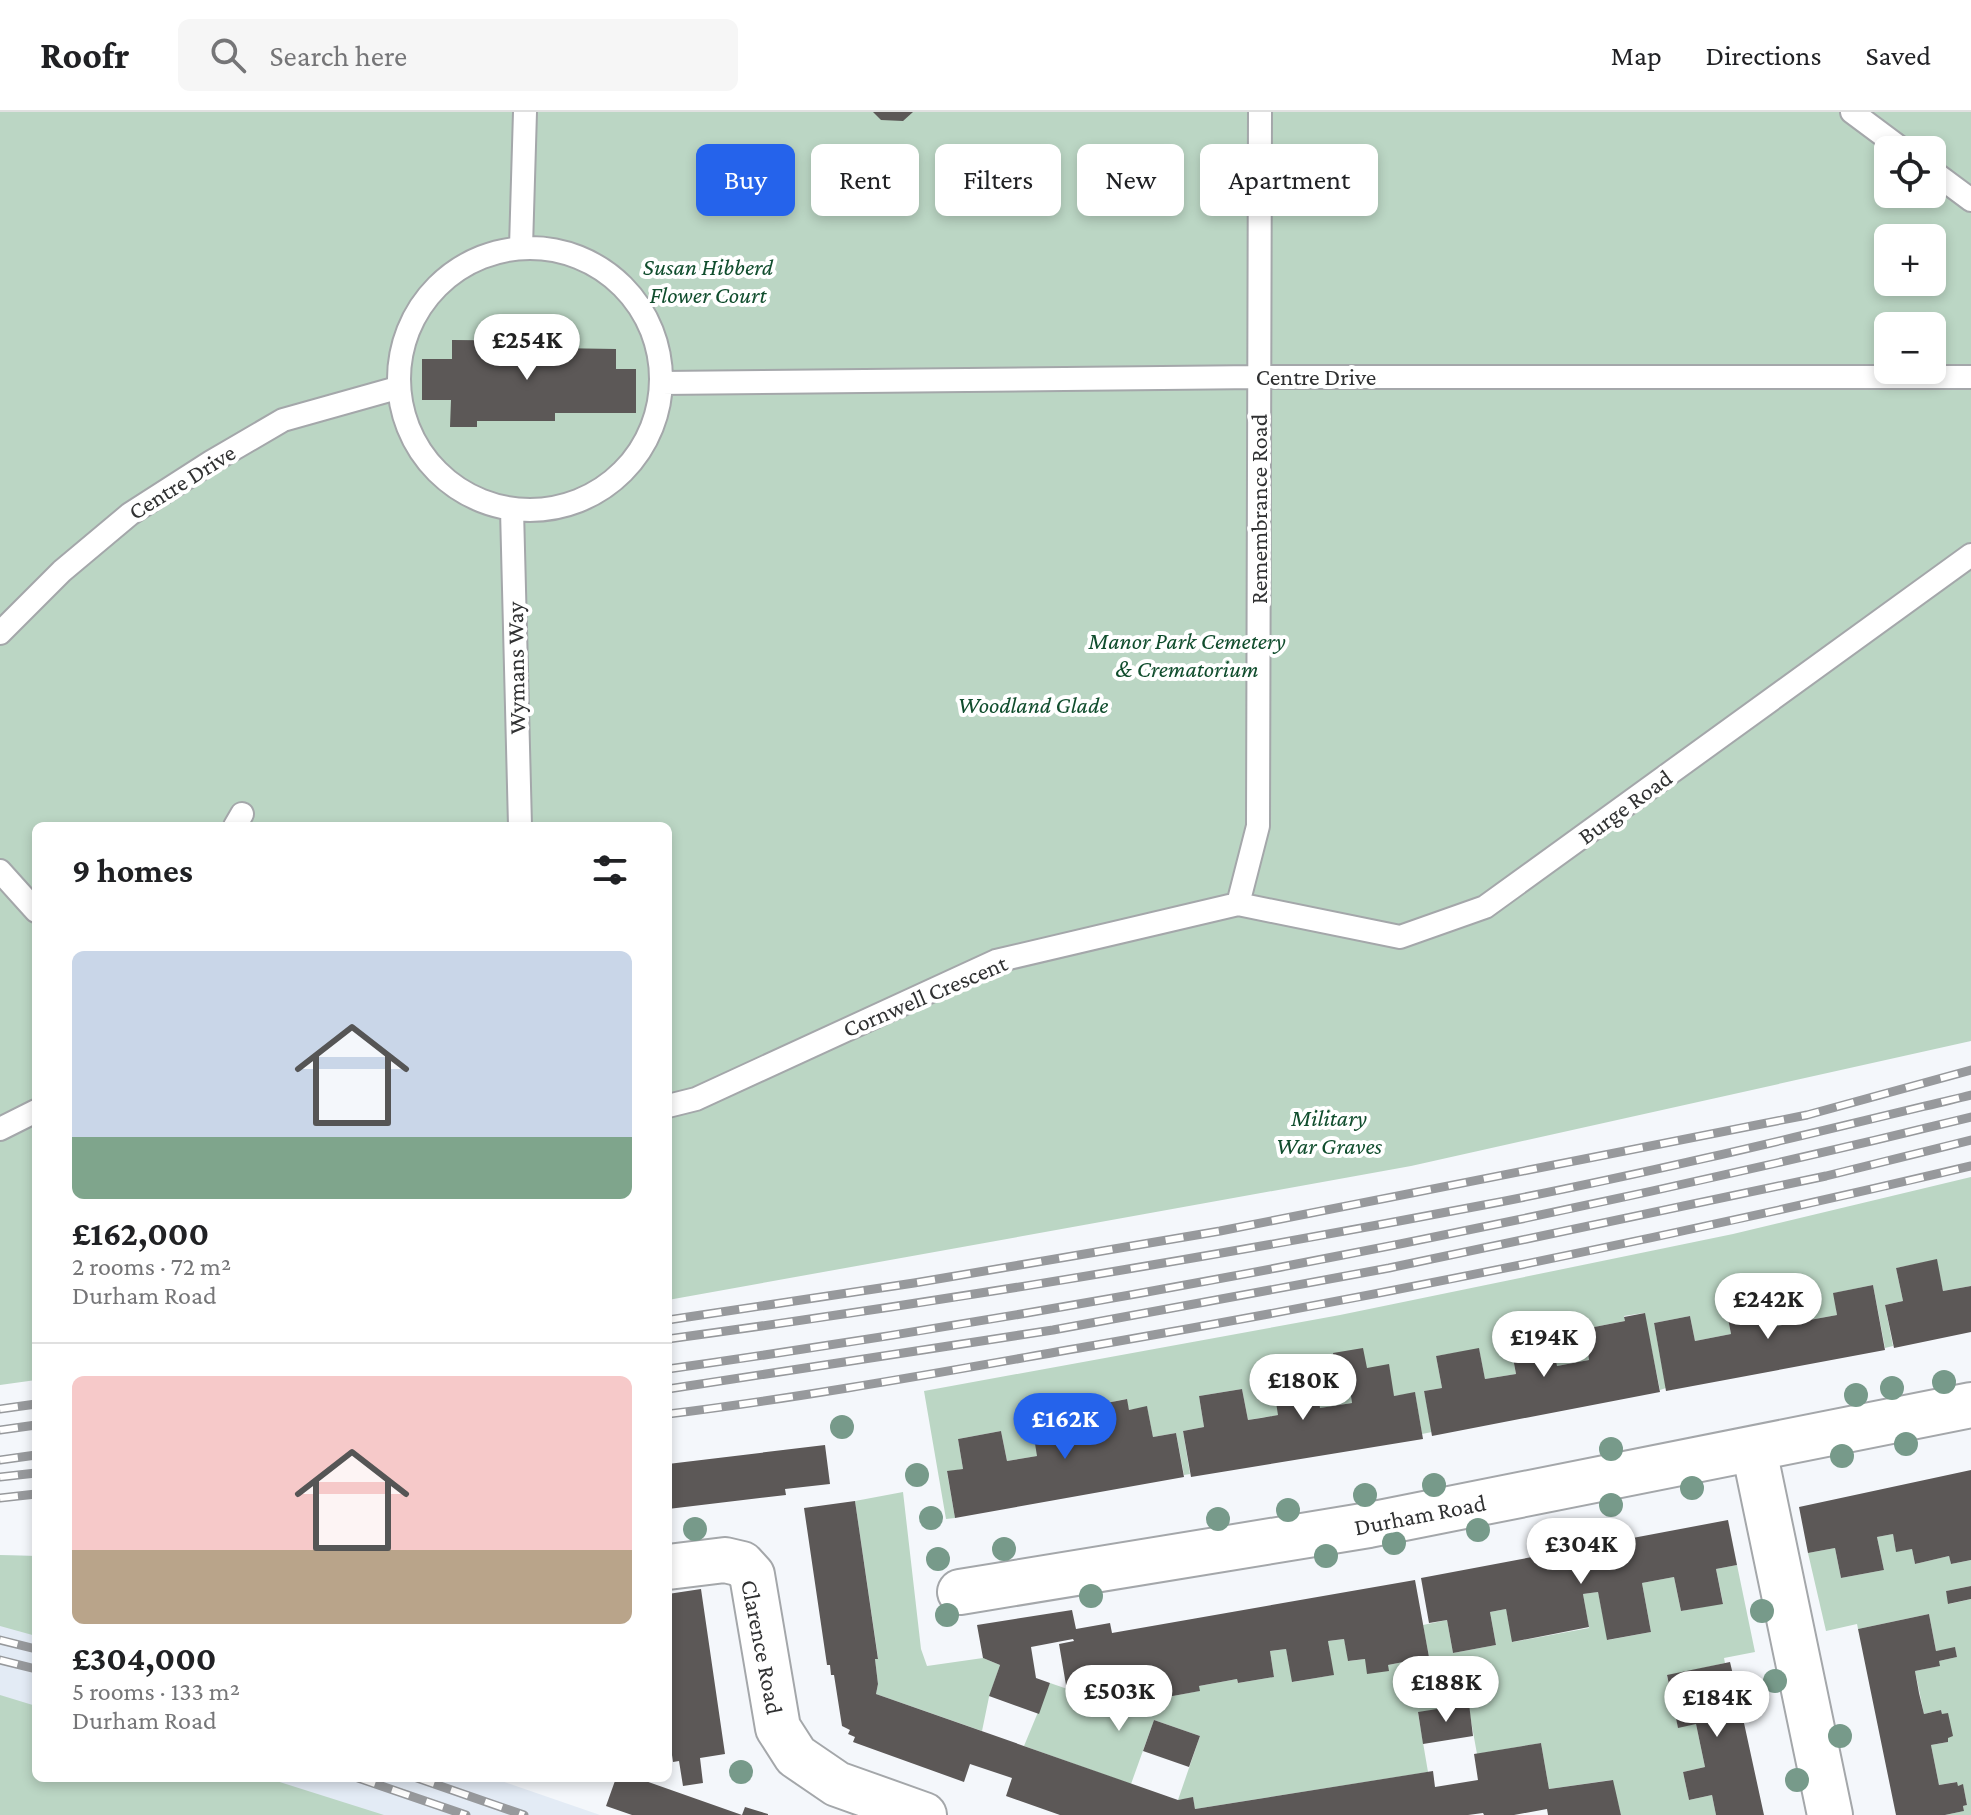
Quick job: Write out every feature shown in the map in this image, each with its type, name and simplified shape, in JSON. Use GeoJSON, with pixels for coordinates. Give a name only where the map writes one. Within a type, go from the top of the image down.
{"type":"FeatureCollection","features":[{"type":"Feature","properties":{"kind":"street","name":"Durham Road"},"geometry":{"type":"LineString","coordinates":[[960,1592],[1369,1525],[1971,1405]]}},
{"type":"Feature","properties":{"kind":"street"},"geometry":{"type":"LineString","coordinates":[[1754,1450],[1830,1815]]}},
{"type":"Feature","properties":{"kind":"street","name":"Clarence Road"},"geometry":{"type":"LineString","coordinates":[[672,1567],[725,1560],[742,1564],[752,1575],[778,1728],[796,1756],[837,1784],[924,1815]]}},
{"type":"Feature","properties":{"kind":"lane"},"geometry":{"type":"LineString","coordinates":[[521,247],[525,112]]}},
{"type":"Feature","properties":{"kind":"lane","name":"Remembrance Road"},"geometry":{"type":"LineString","coordinates":[[1238,904],[1258,826],[1260,112]]}},
{"type":"Feature","properties":{"kind":"lane"},"geometry":{"type":"LineString","coordinates":[[1852,112],[1884,136]]}},
{"type":"Feature","properties":{"kind":"lane"},"geometry":{"type":"LineString","coordinates":[[1946,181],[1971,200]]}},
{"type":"Feature","properties":{"kind":"lane"},"geometry":{"type":"LineString","coordinates":[[521,247],[559,250],[594,263],[624,286],[647,316],[659,351],[661,383],[654,424],[637,456],[613,482],[582,500],[548,510],[512,510],[477,500],[446,481],[422,455],[405,423],[397,388],[401,347],[418,308],[445,276],[481,255],[521,247]]}},
{"type":"Feature","properties":{"kind":"lane","name":"Centre Drive"},"geometry":{"type":"LineString","coordinates":[[661,383],[1259,377],[1971,377]]}},
{"type":"Feature","properties":{"kind":"lane","name":"Centre Drive"},"geometry":{"type":"LineString","coordinates":[[0,633],[62,571],[130,514],[211,462],[283,420],[397,388]]}},
{"type":"Feature","properties":{"kind":"lane","name":"Wymans Way"},"geometry":{"type":"LineString","coordinates":[[512,510],[520,822]]}},
{"type":"Feature","properties":{"kind":"lane","name":"Burge Road"},"geometry":{"type":"LineString","coordinates":[[1238,904],[1400,937],[1485,907],[1971,555]]}},
{"type":"Feature","properties":{"kind":"lane"},"geometry":{"type":"LineString","coordinates":[[0,871],[32,907]]}},
{"type":"Feature","properties":{"kind":"lane","name":"Cornwell Crescent"},"geometry":{"type":"LineString","coordinates":[[672,1105],[696,1099],[996,961],[1238,904]]}},
{"type":"Feature","properties":{"kind":"lane"},"geometry":{"type":"LineString","coordinates":[[0,1129],[32,1113]]}},
{"type":"Feature","properties":{"kind":"shaded area"},"geometry":{"type":"Polygon","coordinates":[[[0,1555],[32,1556],[32,1782],[505,1782],[600,1815],[0,1815],[0,1555]]]}},
{"type":"Feature","properties":{"kind":"green space","name":"Manor Park Cemetery & Crematorium"},"geometry":{"type":"Polygon","coordinates":[[[0,112],[1971,112],[1971,1041],[1411,1166],[672,1299],[672,822],[32,822],[32,1381],[0,1385],[0,112]]]}},
{"type":"Feature","properties":{"kind":"green space"},"geometry":{"type":"Polygon","coordinates":[[[1971,1177],[1971,1286],[1943,1291],[1936,1260],[1896,1268],[1903,1301],[1885,1305],[1893,1346],[1885,1348],[1873,1285],[1834,1293],[1837,1315],[1766,1328],[1760,1292],[1724,1298],[1731,1334],[1695,1341],[1690,1316],[1654,1323],[1666,1388],[1660,1390],[1644,1313],[1624,1316],[1625,1321],[1584,1329],[1589,1360],[1557,1366],[1550,1335],[1510,1343],[1516,1374],[1485,1379],[1479,1349],[1436,1356],[1442,1388],[1424,1391],[1432,1432],[1422,1434],[1415,1393],[1394,1396],[1367,1368],[1333,1353],[1336,1373],[1347,1371],[1352,1403],[1248,1420],[1242,1389],[1199,1396],[1204,1427],[1183,1431],[1190,1474],[1184,1475],[1176,1433],[1153,1437],[1147,1407],[1129,1410],[1126,1399],[1060,1413],[1062,1420],[1037,1456],[1007,1461],[1001,1431],[958,1439],[963,1469],[947,1472],[955,1518],[946,1519],[924,1391],[1340,1315],[1733,1234],[1971,1177]]]}},
{"type":"Feature","properties":{"kind":"green space"},"geometry":{"type":"Polygon","coordinates":[[[903,1492],[921,1649],[927,1666],[983,1658],[1000,1665],[982,1731],[876,1694],[875,1659],[878,1658],[855,1501],[903,1492]]]}},
{"type":"Feature","properties":{"kind":"green space"},"geometry":{"type":"Polygon","coordinates":[[[1893,1534],[1896,1551],[1912,1549],[1915,1564],[1949,1556],[1951,1564],[1971,1560],[1971,1586],[1946,1591],[1949,1604],[1971,1599],[1971,1815],[1945,1815],[1964,1811],[1963,1806],[1967,1805],[1963,1785],[1958,1786],[1956,1782],[1939,1785],[1931,1745],[1948,1742],[1948,1738],[1941,1710],[1924,1714],[1915,1671],[1939,1666],[1939,1661],[1957,1657],[1955,1648],[1936,1651],[1929,1614],[1858,1629],[1857,1624],[1826,1631],[1808,1553],[1835,1548],[1841,1578],[1884,1570],[1877,1537],[1893,1534]]]}},
{"type":"Feature","properties":{"kind":"green space"},"geometry":{"type":"Polygon","coordinates":[[[0,1555],[32,1556],[32,1635],[0,1626],[0,1555]]]}},
{"type":"Feature","properties":{"kind":"green space"},"geometry":{"type":"Polygon","coordinates":[[[1737,1565],[1755,1652],[1724,1658],[1725,1663],[1667,1676],[1678,1727],[1696,1724],[1705,1767],[1683,1772],[1689,1800],[1712,1795],[1716,1815],[1621,1815],[1612,1780],[1549,1789],[1541,1743],[1477,1754],[1468,1704],[1418,1713],[1428,1772],[1195,1809],[1193,1798],[1178,1800],[1200,1736],[1154,1720],[1131,1784],[1024,1746],[1050,1683],[1082,1694],[1083,1691],[1158,1677],[1163,1698],[1199,1691],[1199,1686],[1237,1679],[1238,1683],[1274,1677],[1270,1651],[1286,1649],[1293,1682],[1333,1675],[1328,1641],[1344,1639],[1349,1661],[1365,1659],[1388,1671],[1388,1665],[1429,1657],[1423,1625],[1447,1620],[1453,1653],[1496,1645],[1490,1612],[1506,1609],[1513,1642],[1589,1628],[1583,1594],[1598,1592],[1608,1640],[1651,1632],[1642,1583],[1674,1577],[1681,1611],[1723,1603],[1716,1569],[1737,1565]]]}},
{"type":"Feature","properties":{"kind":"green space"},"geometry":{"type":"Polygon","coordinates":[[[0,1695],[32,1705],[32,1782],[280,1782],[384,1815],[0,1815],[0,1695]]]}},
{"type":"Feature","properties":{"kind":"building"},"geometry":{"type":"Polygon","coordinates":[[[873,112],[913,112],[903,121],[881,120],[873,112]]]}},
{"type":"Feature","properties":{"kind":"building"},"geometry":{"type":"Polygon","coordinates":[[[452,340],[555,341],[555,348],[616,349],[616,369],[636,369],[636,413],[555,413],[555,421],[477,421],[477,427],[450,427],[451,400],[422,400],[422,359],[452,359],[452,340]]]}},
{"type":"Feature","properties":{"kind":"building"},"geometry":{"type":"Polygon","coordinates":[[[1937,1259],[1943,1291],[1971,1286],[1971,1332],[1894,1348],[1885,1305],[1903,1301],[1896,1268],[1937,1259]]]}},
{"type":"Feature","properties":{"kind":"building"},"geometry":{"type":"Polygon","coordinates":[[[1873,1285],[1885,1350],[1666,1391],[1654,1323],[1690,1316],[1695,1341],[1731,1334],[1724,1298],[1760,1291],[1766,1328],[1837,1315],[1833,1293],[1873,1285]]]}},
{"type":"Feature","properties":{"kind":"building"},"geometry":{"type":"Polygon","coordinates":[[[1645,1313],[1660,1392],[1432,1436],[1424,1391],[1442,1388],[1436,1356],[1479,1348],[1485,1379],[1516,1374],[1510,1342],[1551,1334],[1557,1366],[1589,1360],[1584,1329],[1625,1321],[1624,1317],[1645,1313]]]}},
{"type":"Feature","properties":{"kind":"building"},"geometry":{"type":"Polygon","coordinates":[[[1363,1348],[1367,1368],[1389,1364],[1394,1396],[1415,1392],[1423,1439],[1191,1477],[1183,1431],[1204,1427],[1199,1396],[1242,1389],[1248,1420],[1261,1418],[1278,1415],[1273,1383],[1315,1376],[1320,1408],[1352,1403],[1347,1371],[1336,1373],[1333,1353],[1363,1348]]]}},
{"type":"Feature","properties":{"kind":"building"},"geometry":{"type":"Polygon","coordinates":[[[1127,1399],[1129,1410],[1147,1406],[1153,1437],[1176,1433],[1184,1477],[955,1518],[947,1471],[963,1469],[958,1439],[1001,1431],[1007,1461],[1037,1456],[1032,1425],[1062,1420],[1060,1412],[1127,1399]]]}},
{"type":"Feature","properties":{"kind":"building"},"geometry":{"type":"Polygon","coordinates":[[[825,1445],[830,1484],[785,1489],[786,1495],[672,1509],[672,1464],[825,1445]]]}},
{"type":"Feature","properties":{"kind":"building"},"geometry":{"type":"Polygon","coordinates":[[[1971,1470],[1971,1560],[1951,1564],[1949,1556],[1915,1564],[1912,1549],[1896,1552],[1893,1534],[1877,1537],[1884,1570],[1841,1578],[1835,1548],[1808,1553],[1799,1507],[1971,1470]]]}},
{"type":"Feature","properties":{"kind":"building"},"geometry":{"type":"Polygon","coordinates":[[[855,1501],[878,1659],[875,1659],[876,1694],[1178,1800],[1193,1797],[1195,1809],[1433,1771],[1435,1787],[1478,1780],[1474,1754],[1541,1743],[1549,1789],[1613,1780],[1621,1815],[1548,1815],[1547,1809],[1514,1815],[1060,1815],[1006,1796],[1012,1778],[970,1764],[964,1782],[853,1742],[855,1737],[842,1726],[834,1675],[831,1675],[830,1665],[827,1665],[804,1508],[855,1501]]]}},
{"type":"Feature","properties":{"kind":"building"},"geometry":{"type":"Polygon","coordinates":[[[1728,1520],[1737,1565],[1716,1569],[1723,1604],[1681,1611],[1674,1577],[1642,1583],[1651,1632],[1607,1640],[1598,1592],[1583,1594],[1589,1627],[1512,1642],[1506,1609],[1490,1612],[1496,1645],[1453,1653],[1447,1620],[1429,1623],[1421,1578],[1728,1520]]]}},
{"type":"Feature","properties":{"kind":"building"},"geometry":{"type":"Polygon","coordinates":[[[1415,1580],[1429,1657],[1388,1665],[1389,1671],[1367,1674],[1365,1659],[1348,1661],[1344,1639],[1328,1641],[1334,1675],[1292,1682],[1286,1649],[1270,1651],[1274,1677],[1238,1683],[1237,1679],[1199,1686],[1200,1691],[1162,1698],[1158,1677],[1083,1691],[1081,1683],[1066,1685],[1059,1644],[1073,1639],[1031,1647],[1036,1678],[1050,1683],[1039,1714],[989,1696],[1000,1665],[983,1658],[977,1625],[1072,1610],[1076,1629],[1110,1623],[1112,1633],[1415,1580]]]}},
{"type":"Feature","properties":{"kind":"building"},"geometry":{"type":"Polygon","coordinates":[[[1971,1586],[1971,1599],[1948,1604],[1946,1591],[1971,1586]]]}},
{"type":"Feature","properties":{"kind":"building"},"geometry":{"type":"Polygon","coordinates":[[[701,1589],[725,1754],[700,1758],[703,1783],[683,1786],[679,1761],[673,1762],[672,1755],[672,1593],[701,1589]]]}},
{"type":"Feature","properties":{"kind":"building"},"geometry":{"type":"Polygon","coordinates":[[[1929,1614],[1936,1651],[1955,1647],[1957,1657],[1939,1661],[1940,1666],[1915,1671],[1919,1693],[1924,1714],[1941,1710],[1942,1714],[1948,1713],[1953,1736],[1948,1738],[1948,1742],[1931,1745],[1939,1785],[1963,1784],[1967,1805],[1963,1806],[1964,1811],[1945,1815],[1896,1815],[1858,1629],[1929,1614]]]}},
{"type":"Feature","properties":{"kind":"building"},"geometry":{"type":"Polygon","coordinates":[[[1730,1662],[1764,1815],[1716,1815],[1712,1795],[1689,1800],[1683,1772],[1705,1767],[1696,1724],[1678,1728],[1667,1675],[1730,1662]]]}},
{"type":"Feature","properties":{"kind":"building"},"geometry":{"type":"Polygon","coordinates":[[[1469,1704],[1473,1736],[1423,1744],[1418,1712],[1469,1704]]]}},
{"type":"Feature","properties":{"kind":"building"},"geometry":{"type":"Polygon","coordinates":[[[1154,1720],[1200,1736],[1189,1767],[1143,1751],[1154,1720]]]}},
{"type":"Feature","properties":{"kind":"building"},"geometry":{"type":"Polygon","coordinates":[[[615,1782],[648,1782],[742,1815],[632,1815],[606,1806],[615,1782]]]}},
{"type":"Feature","properties":{"kind":"building"},"geometry":{"type":"Polygon","coordinates":[[[745,1807],[768,1814],[768,1815],[742,1815],[745,1807]]]}},
{"type":"Feature","properties":{"kind":"railway"},"geometry":{"type":"LineString","coordinates":[[672,1319],[914,1283],[1220,1231],[1807,1115],[1971,1070]]}},
{"type":"Feature","properties":{"kind":"railway"},"geometry":{"type":"LineString","coordinates":[[672,1338],[975,1294],[1382,1224],[1667,1167],[1971,1095]]}},
{"type":"Feature","properties":{"kind":"railway"},"geometry":{"type":"LineString","coordinates":[[672,1368],[996,1318],[1322,1259],[1648,1192],[1971,1117]]}},
{"type":"Feature","properties":{"kind":"railway"},"geometry":{"type":"LineString","coordinates":[[672,1388],[1053,1330],[1389,1268],[1826,1176],[1971,1140]]}},
{"type":"Feature","properties":{"kind":"railway"},"geometry":{"type":"LineString","coordinates":[[672,1413],[886,1382],[1320,1304],[1646,1239],[1971,1166]]}},
{"type":"Feature","properties":{"kind":"railway"},"geometry":{"type":"LineString","coordinates":[[0,1409],[32,1405]]}},
{"type":"Feature","properties":{"kind":"railway"},"geometry":{"type":"LineString","coordinates":[[0,1430],[32,1426]]}},
{"type":"Feature","properties":{"kind":"railway"},"geometry":{"type":"LineString","coordinates":[[0,1460],[32,1456]]}},
{"type":"Feature","properties":{"kind":"railway"},"geometry":{"type":"LineString","coordinates":[[0,1477],[32,1473]]}},
{"type":"Feature","properties":{"kind":"railway"},"geometry":{"type":"LineString","coordinates":[[0,1498],[32,1494]]}},
{"type":"Feature","properties":{"kind":"railway"},"geometry":{"type":"LineString","coordinates":[[0,1640],[32,1648]]}},
{"type":"Feature","properties":{"kind":"railway"},"geometry":{"type":"LineString","coordinates":[[0,1660],[32,1668]]}},
{"type":"Feature","properties":{"kind":"railway"},"geometry":{"type":"LineString","coordinates":[[370,1782],[466,1815]]}},
{"type":"Feature","properties":{"kind":"railway"},"geometry":{"type":"LineString","coordinates":[[429,1782],[524,1815]]}},
{"type":"Feature","properties":{"kind":"park label","name":"Susan Hibberd Flower Court"},"geometry":{"type":"Point","coordinates":[708,281]}},
{"type":"Feature","properties":{"kind":"park label","name":"Woodland Glade"},"geometry":{"type":"Point","coordinates":[1033,705]}},
{"type":"Feature","properties":{"kind":"park label","name":"Military War Graves"},"geometry":{"type":"Point","coordinates":[1329,1132]}}]}
